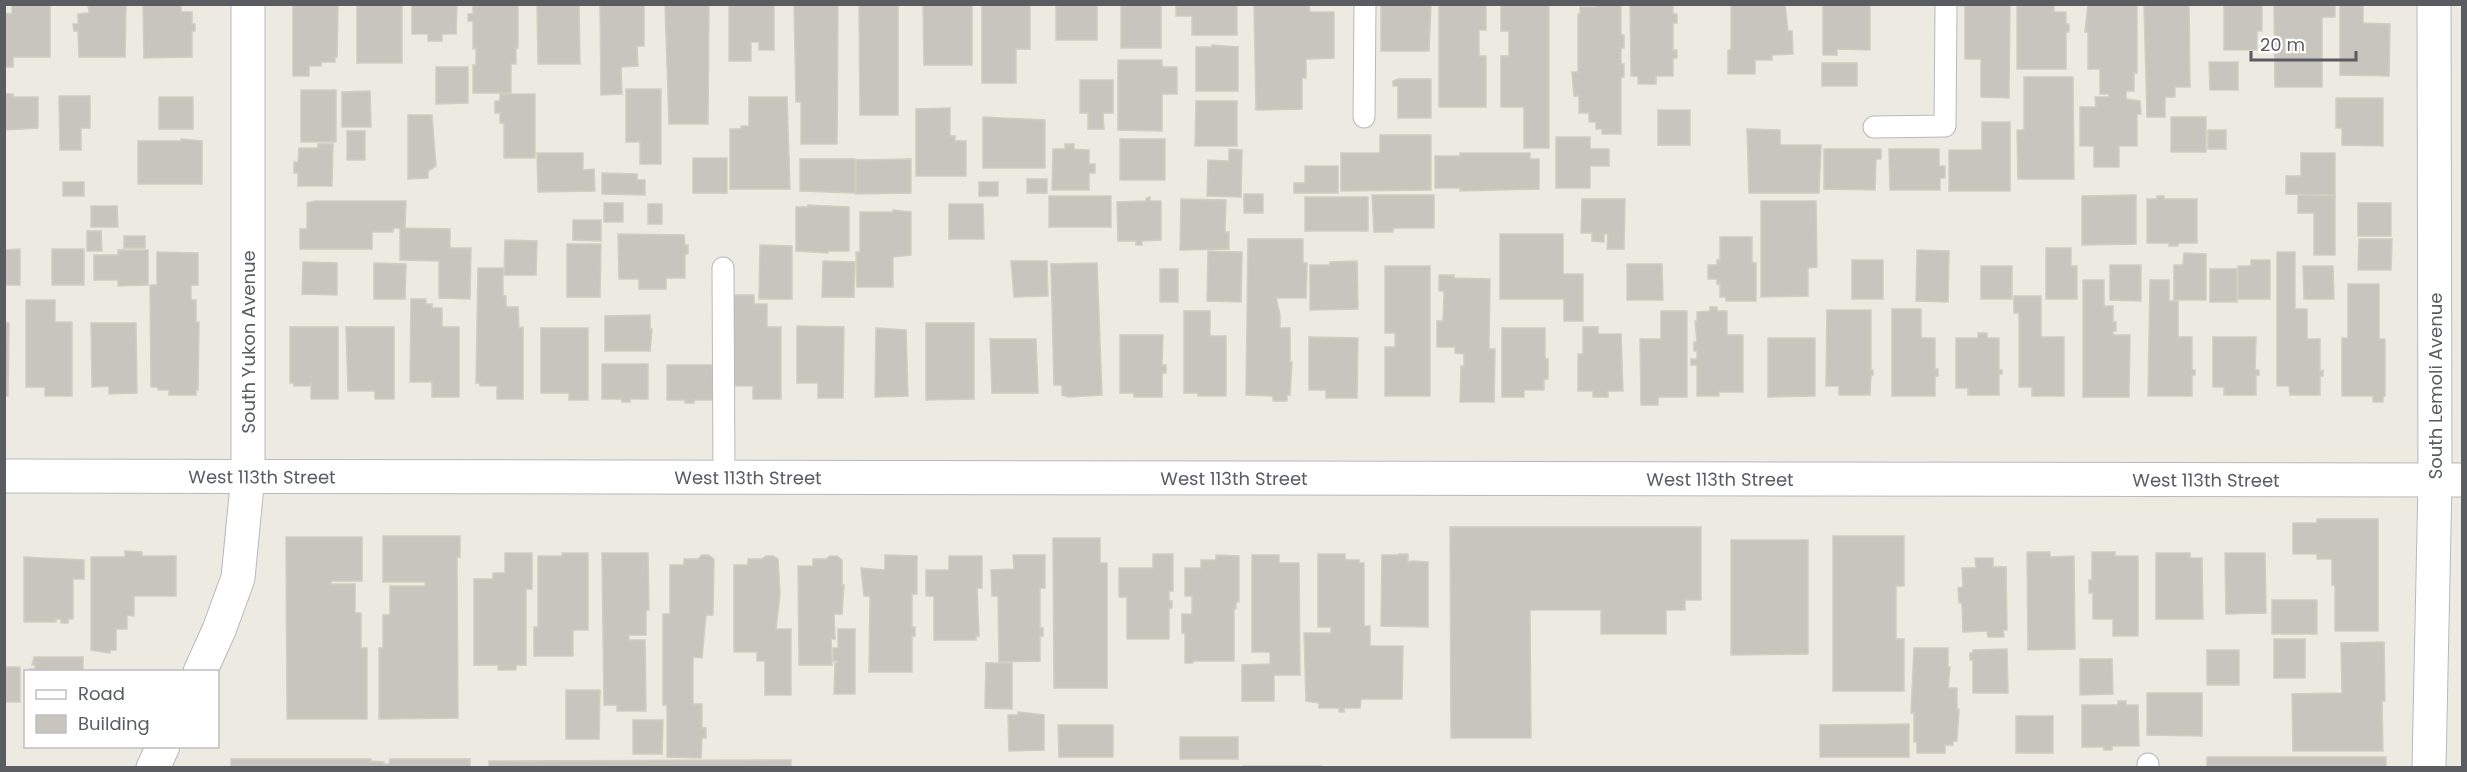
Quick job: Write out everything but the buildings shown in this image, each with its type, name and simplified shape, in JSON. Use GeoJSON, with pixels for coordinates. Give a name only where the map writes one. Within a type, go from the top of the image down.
{"type":"FeatureCollection","features":[{"type":"Feature","properties":{"kind":"street","name":"South Yukon Avenue"},"geometry":{"type":"LineString","coordinates":[[201,670],[219,630],[238,578],[248,475],[248,4]]}},
{"type":"Feature","properties":{"kind":"street","name":"South Lemoli Avenue"},"geometry":{"type":"LineString","coordinates":[[2428,768],[2449,481],[2434,4]]}},
{"type":"Feature","properties":{"kind":"street","name":"West 113th Street"},"geometry":{"type":"LineString","coordinates":[[4,476],[2449,481]]}},
{"type":"Feature","properties":{"kind":"street"},"geometry":{"type":"LineString","coordinates":[[153,768],[163,748]]}},
{"type":"Feature","properties":{"kind":"lane"},"geometry":{"type":"LineString","coordinates":[[1364,117],[1365,4]]}},
{"type":"Feature","properties":{"kind":"lane"},"geometry":{"type":"LineString","coordinates":[[1874,127],[1945,126],[1946,6]]}},
{"type":"Feature","properties":{"kind":"lane"},"geometry":{"type":"LineString","coordinates":[[723,268],[724,476]]}}]}
